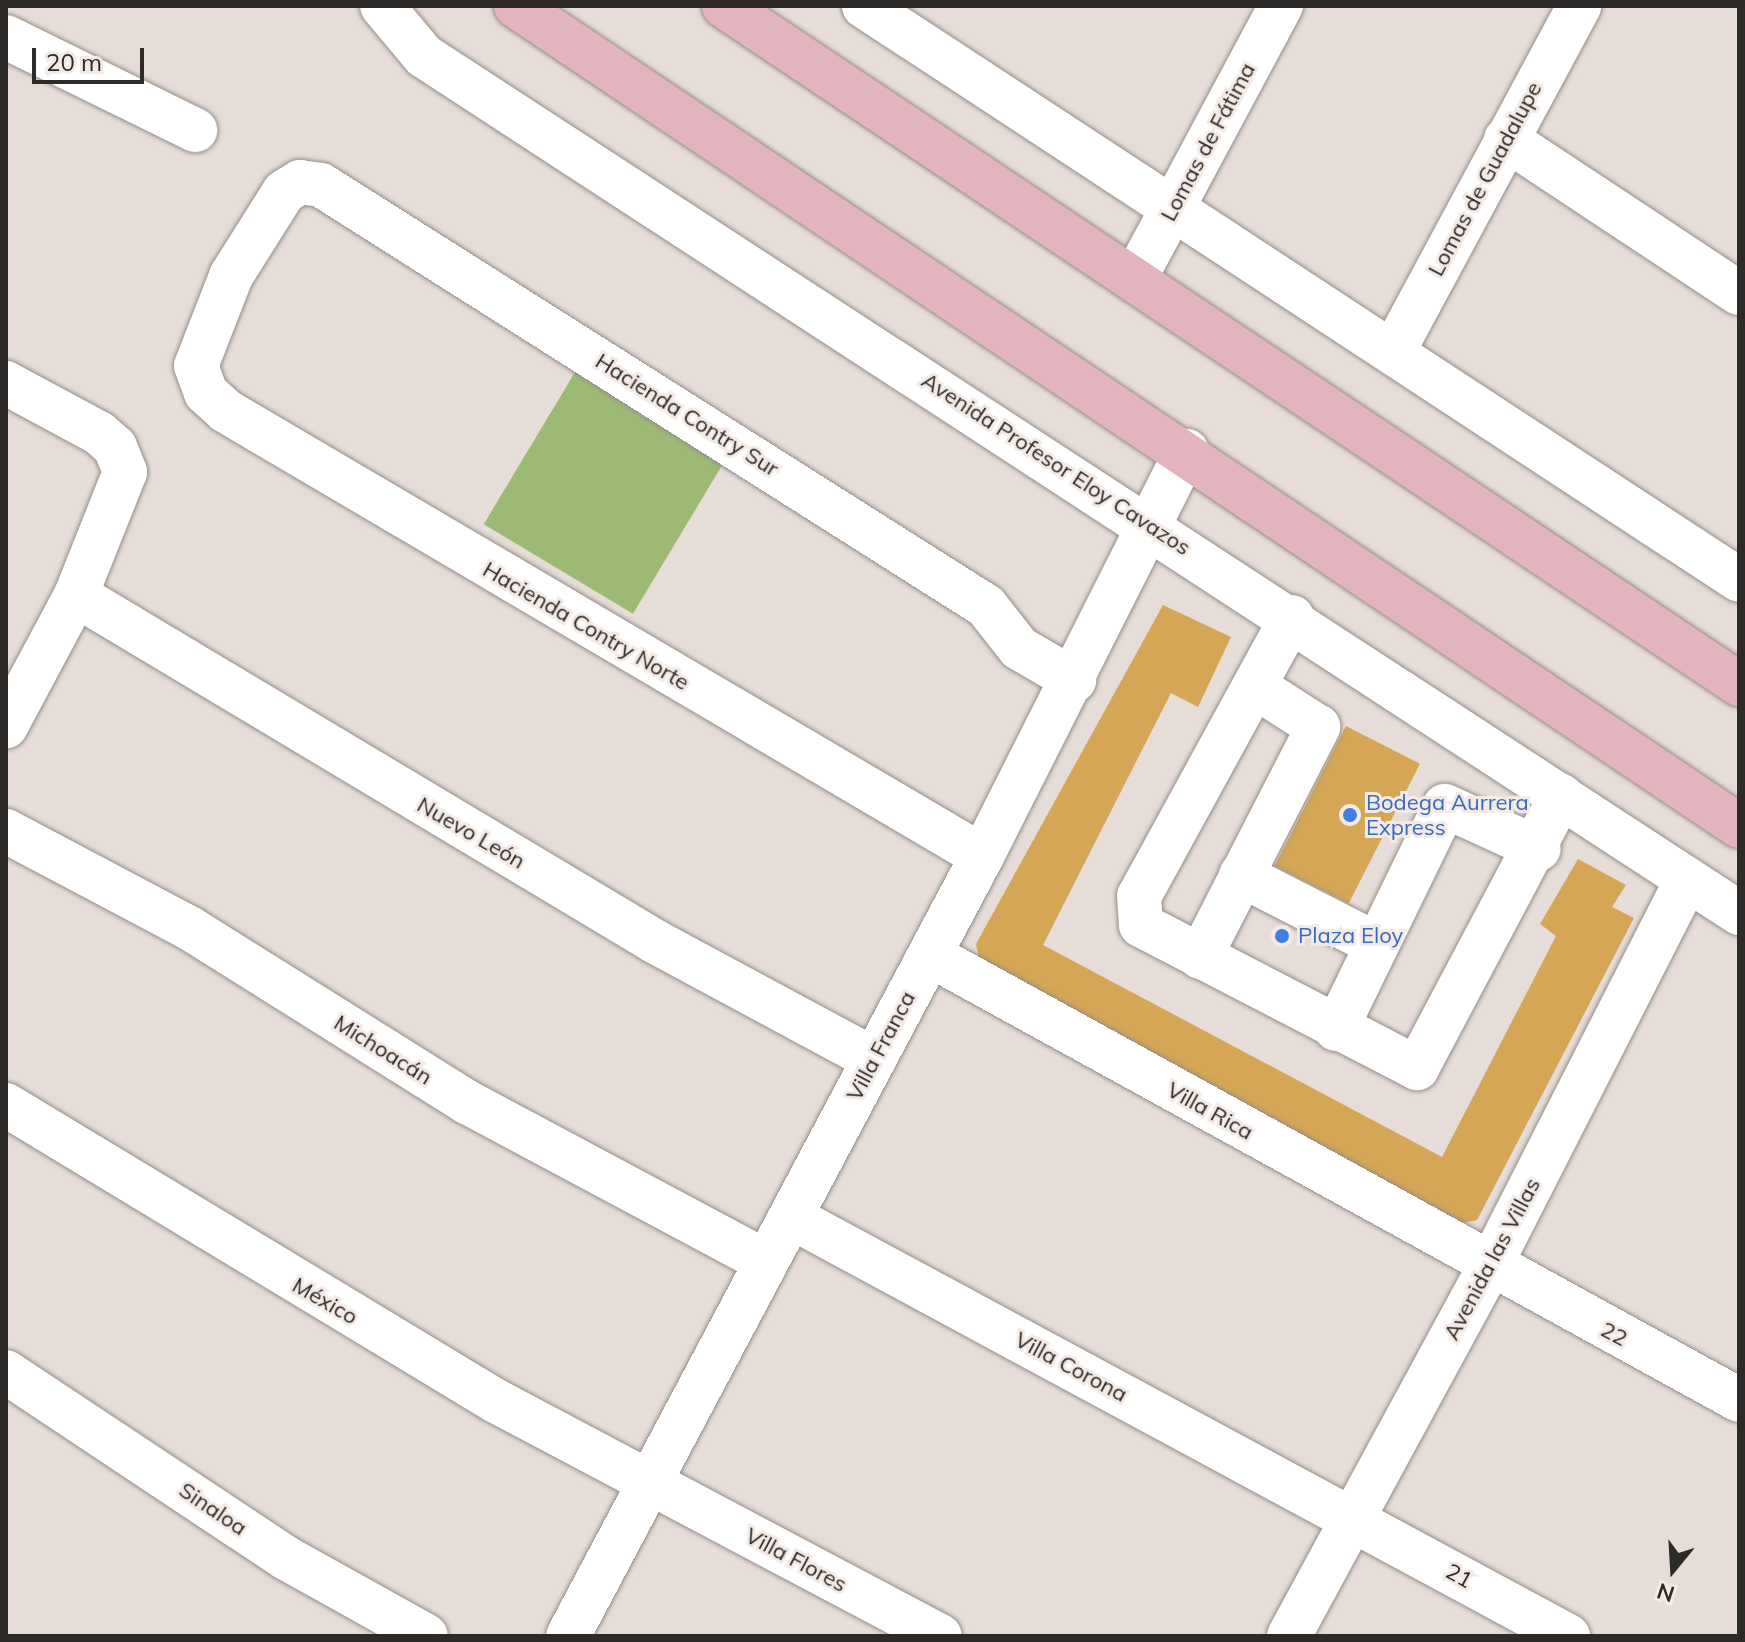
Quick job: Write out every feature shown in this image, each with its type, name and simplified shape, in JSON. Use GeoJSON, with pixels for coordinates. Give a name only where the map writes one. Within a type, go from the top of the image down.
{"type":"FeatureCollection","features":[{"type":"Feature","properties":{"kind":"main road"},"geometry":{"type":"LineString","coordinates":[[516,6],[1187,451],[1739,826]]}},
{"type":"Feature","properties":{"kind":"main road"},"geometry":{"type":"LineString","coordinates":[[724,6],[1739,684]]}},
{"type":"Feature","properties":{"kind":"street","name":"Avenida Profesor Eloy Cavazos"},"geometry":{"type":"LineString","coordinates":[[382,6],[424,56],[1292,617],[1739,913]]}},
{"type":"Feature","properties":{"kind":"street"},"geometry":{"type":"LineString","coordinates":[[864,6],[1175,205],[1739,580]]}},
{"type":"Feature","properties":{"kind":"street","name":"Lomas de Fátima"},"geometry":{"type":"LineString","coordinates":[[1135,278],[1281,6]]}},
{"type":"Feature","properties":{"kind":"street","name":"Lomas de Guadalupe"},"geometry":{"type":"LineString","coordinates":[[1393,352],[1579,6]]}},
{"type":"Feature","properties":{"kind":"street"},"geometry":{"type":"LineString","coordinates":[[6,37],[195,130]]}},
{"type":"Feature","properties":{"kind":"street"},"geometry":{"type":"LineString","coordinates":[[1506,139],[1739,293]]}},
{"type":"Feature","properties":{"kind":"street","name":"Hacienda Contry Sur"},"geometry":{"type":"LineString","coordinates":[[200,383],[202,340],[231,276],[284,192],[300,182],[321,185],[986,606],[1019,648],[1074,680]]}},
{"type":"Feature","properties":{"kind":"street"},"geometry":{"type":"LineString","coordinates":[[6,383],[115,447],[125,472],[76,595],[6,726]]}},
{"type":"Feature","properties":{"kind":"street","name":"Hacienda Contry Norte"},"geometry":{"type":"LineString","coordinates":[[200,383],[226,411],[397,515],[982,856]]}},
{"type":"Feature","properties":{"kind":"street","name":"Villa Franca"},"geometry":{"type":"LineString","coordinates":[[568,1636],[652,1483],[765,1261],[1074,680],[1187,451]]}},
{"type":"Feature","properties":{"kind":"street","name":"Nuevo León"},"geometry":{"type":"LineString","coordinates":[[76,595],[656,942],[873,1059]]}},
{"type":"Feature","properties":{"kind":"street"},"geometry":{"type":"LineString","coordinates":[[1292,617],[1135,908],[1141,925],[1400,1065],[1422,1066],[1539,849],[1561,796]]}},
{"type":"Feature","properties":{"kind":"street"},"geometry":{"type":"LineString","coordinates":[[1200,957],[1319,724],[1256,687]]}},
{"type":"Feature","properties":{"kind":"street"},"geometry":{"type":"LineString","coordinates":[[1336,1029],[1374,943],[1445,806],[1539,849]]}},
{"type":"Feature","properties":{"kind":"street","name":"Michoacán"},"geometry":{"type":"LineString","coordinates":[[6,831],[191,929],[467,1102],[765,1261]]}},
{"type":"Feature","properties":{"kind":"street"},"geometry":{"type":"LineString","coordinates":[[1241,875],[1374,943]]}},
{"type":"Feature","properties":{"kind":"street","name":"Avenida las Villas"},"geometry":{"type":"LineString","coordinates":[[1289,1636],[1350,1516],[1489,1268],[1687,879]]}},
{"type":"Feature","properties":{"kind":"street","name":"Villa Rica"},"geometry":{"type":"LineString","coordinates":[[930,955],[1489,1268]]}},
{"type":"Feature","properties":{"kind":"street","name":"México"},"geometry":{"type":"LineString","coordinates":[[6,1105],[414,1354],[652,1483]]}},
{"type":"Feature","properties":{"kind":"street","name":"Villa Corona"},"geometry":{"type":"LineString","coordinates":[[791,1217],[1350,1516]]}},
{"type":"Feature","properties":{"kind":"street","name":"22"},"geometry":{"type":"LineString","coordinates":[[1489,1268],[1739,1400]]}},
{"type":"Feature","properties":{"kind":"street","name":"Sinaloa"},"geometry":{"type":"LineString","coordinates":[[6,1372],[286,1558],[426,1636]]}},
{"type":"Feature","properties":{"kind":"street","name":"Villa Flores"},"geometry":{"type":"LineString","coordinates":[[652,1483],[940,1636]]}},
{"type":"Feature","properties":{"kind":"street","name":"21"},"geometry":{"type":"LineString","coordinates":[[1350,1516],[1568,1636]]}},
{"type":"Feature","properties":{"kind":"green space"},"geometry":{"type":"Polygon","coordinates":[[[577,369],[726,459],[633,614],[484,524],[577,369]]]}},
{"type":"Feature","properties":{"kind":"building"},"geometry":{"type":"Polygon","coordinates":[[[1163,605],[1231,637],[1198,707],[1171,693],[1043,945],[1442,1157],[1556,936],[1540,924],[1578,859],[1626,885],[1612,907],[1634,918],[1477,1220],[1454,1225],[982,972],[976,944],[1163,605]]]}},
{"type":"Feature","properties":{"kind":"building","name":"Bodega Aurrera Express"},"geometry":{"type":"Polygon","coordinates":[[[1346,726],[1420,764],[1349,904],[1275,866],[1346,726]]]}},
{"type":"Feature","properties":{"kind":"place","name":"Bodega Aurrera Express"},"geometry":{"type":"Point","coordinates":[1350,815]}},
{"type":"Feature","properties":{"kind":"place","name":"Plaza Eloy"},"geometry":{"type":"Point","coordinates":[1282,936]}}]}
